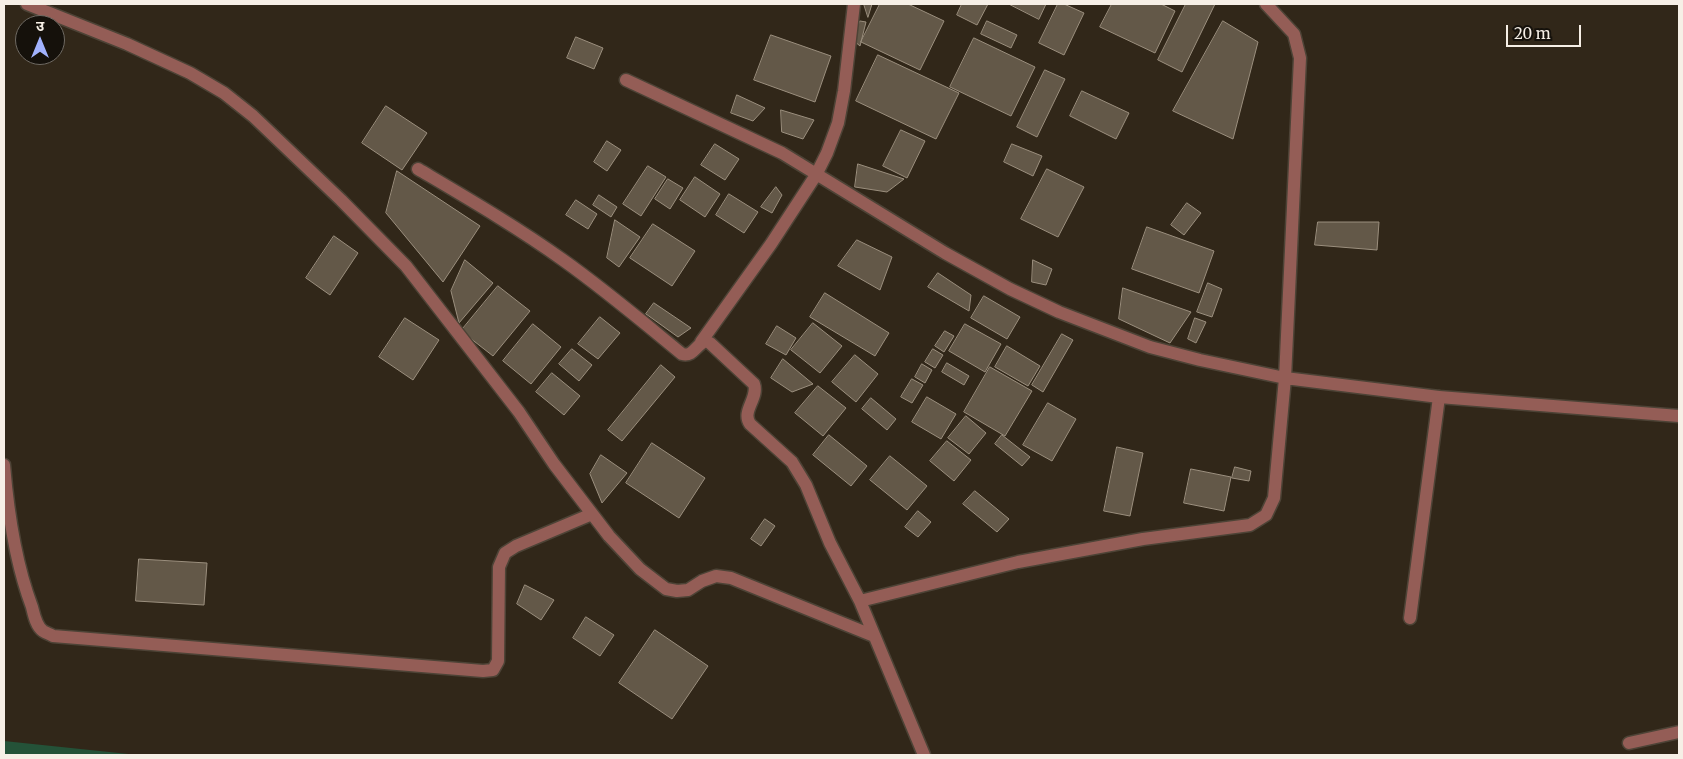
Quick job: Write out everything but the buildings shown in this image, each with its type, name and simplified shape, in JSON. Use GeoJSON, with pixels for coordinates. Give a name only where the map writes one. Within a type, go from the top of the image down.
{"type":"FeatureCollection","features":[{"type":"Feature","properties":{"kind":"street"},"geometry":{"type":"LineString","coordinates":[[27,4],[127,44],[190,73],[224,93],[253,116],[341,200],[406,266],[519,412],[554,464],[609,536],[640,569],[666,589],[688,590],[702,581],[716,576],[731,578],[874,636]]}},
{"type":"Feature","properties":{"kind":"street"},"geometry":{"type":"LineString","coordinates":[[418,169],[493,213],[561,258],[682,354],[687,355],[692,353],[701,342],[771,244],[816,175],[828,153],[838,123],[844,91],[854,4]]}},
{"type":"Feature","properties":{"kind":"street"},"geometry":{"type":"LineString","coordinates":[[860,601],[1018,562],[1143,539],[1250,525],[1266,515],[1274,498],[1285,378],[1300,58],[1294,34],[1266,4]]}},
{"type":"Feature","properties":{"kind":"street"},"geometry":{"type":"LineString","coordinates":[[626,80],[782,153],[977,272],[1058,312],[1150,347],[1285,378],[1439,397],[1679,416]]}},
{"type":"Feature","properties":{"kind":"street"},"geometry":{"type":"LineString","coordinates":[[701,342],[706,341],[710,343],[756,387],[747,414],[747,420],[792,462],[799,471],[830,543],[860,601],[924,755]]}},
{"type":"Feature","properties":{"kind":"street"},"geometry":{"type":"LineString","coordinates":[[1410,618],[1439,397]]}},
{"type":"Feature","properties":{"kind":"street"},"geometry":{"type":"LineString","coordinates":[[4,465],[13,538],[25,588],[38,624],[43,631],[53,636],[73,638],[473,670],[493,670],[498,661],[499,566],[505,553],[516,546],[592,514]]}},
{"type":"Feature","properties":{"kind":"street"},"geometry":{"type":"LineString","coordinates":[[1629,743],[1679,732]]}},
{"type":"Feature","properties":{"kind":"green space"},"geometry":{"type":"Polygon","coordinates":[[[4,741],[138,755],[4,755],[4,741]]]}}]}
